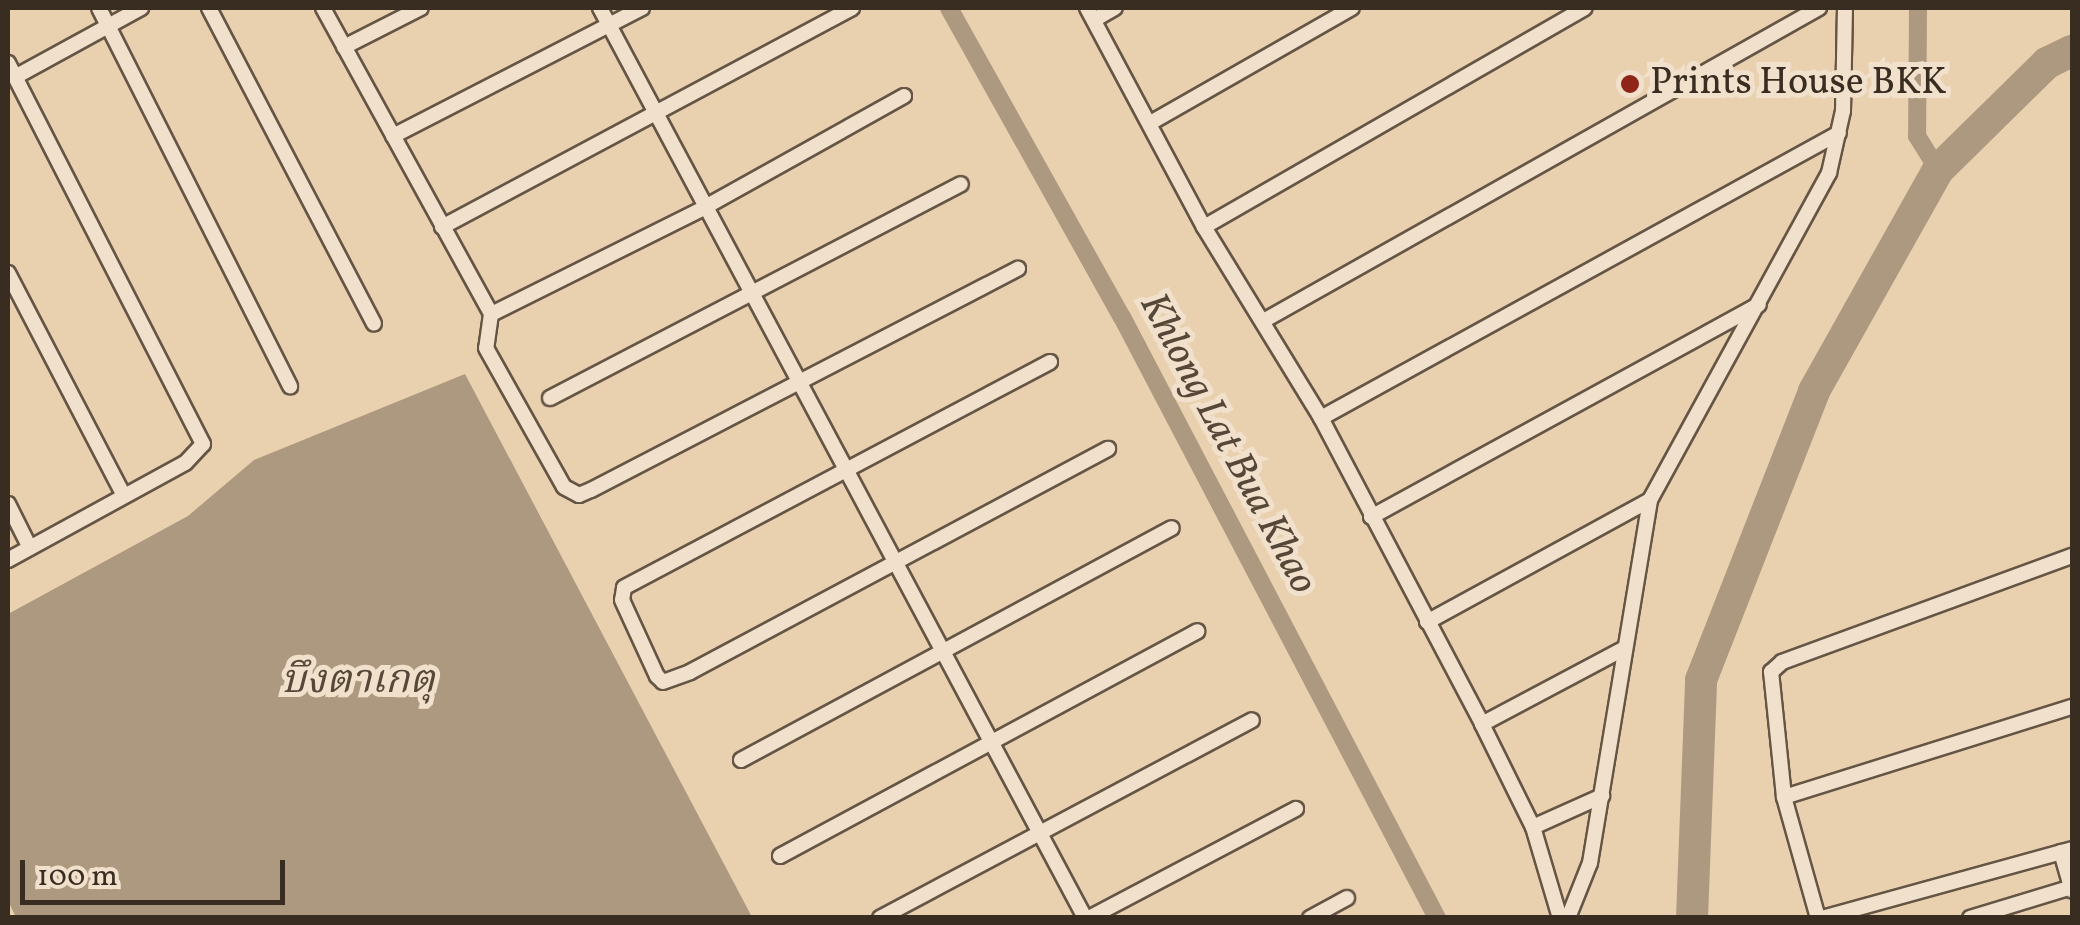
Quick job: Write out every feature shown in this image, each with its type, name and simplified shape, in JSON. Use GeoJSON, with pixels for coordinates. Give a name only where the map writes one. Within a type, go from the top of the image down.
{"type":"FeatureCollection","features":[{"type":"Feature","properties":{"kind":"street"},"geometry":{"type":"LineString","coordinates":[[99,8],[290,386]]}},
{"type":"Feature","properties":{"kind":"street"},"geometry":{"type":"LineString","coordinates":[[8,560],[186,463],[199,452],[202,436],[13,81],[141,8]]}},
{"type":"Feature","properties":{"kind":"street"},"geometry":{"type":"LineString","coordinates":[[209,8],[374,323]]}},
{"type":"Feature","properties":{"kind":"street"},"geometry":{"type":"LineString","coordinates":[[323,8],[491,314],[486,348],[572,494],[591,490],[1018,270]]}},
{"type":"Feature","properties":{"kind":"street"},"geometry":{"type":"LineString","coordinates":[[344,47],[421,8]]}},
{"type":"Feature","properties":{"kind":"street"},"geometry":{"type":"LineString","coordinates":[[600,8],[940,652],[1087,918],[1296,809]]}},
{"type":"Feature","properties":{"kind":"street"},"geometry":{"type":"LineString","coordinates":[[393,136],[642,8]]}},
{"type":"Feature","properties":{"kind":"street"},"geometry":{"type":"LineString","coordinates":[[442,227],[852,8]]}},
{"type":"Feature","properties":{"kind":"street"},"geometry":{"type":"LineString","coordinates":[[1115,8],[1091,14],[1152,122],[1204,227],[1265,320],[1321,418],[1482,724],[1533,828],[1560,918]]}},
{"type":"Feature","properties":{"kind":"street"},"geometry":{"type":"LineString","coordinates":[[1152,122],[1352,8]]}},
{"type":"Feature","properties":{"kind":"street"},"geometry":{"type":"LineString","coordinates":[[1204,227],[1585,8]]}},
{"type":"Feature","properties":{"kind":"street"},"geometry":{"type":"LineString","coordinates":[[1265,320],[1819,8]]}},
{"type":"Feature","properties":{"kind":"street"},"geometry":{"type":"LineString","coordinates":[[1568,918],[1590,862],[1650,500],[1830,173],[1839,133],[1846,8]]}},
{"type":"Feature","properties":{"kind":"street"},"geometry":{"type":"LineString","coordinates":[[491,314],[704,208],[904,96]]}},
{"type":"Feature","properties":{"kind":"street"},"geometry":{"type":"LineString","coordinates":[[1321,418],[1839,133]]}},
{"type":"Feature","properties":{"kind":"street"},"geometry":{"type":"LineString","coordinates":[[550,398],[961,184]]}},
{"type":"Feature","properties":{"kind":"street"},"geometry":{"type":"LineString","coordinates":[[8,273],[123,494]]}},
{"type":"Feature","properties":{"kind":"street"},"geometry":{"type":"LineString","coordinates":[[1371,517],[1760,304]]}},
{"type":"Feature","properties":{"kind":"street"},"geometry":{"type":"LineString","coordinates":[[1050,362],[624,588],[622,600],[656,676],[664,682],[690,672],[1108,450]]}},
{"type":"Feature","properties":{"kind":"street"},"geometry":{"type":"LineString","coordinates":[[1427,622],[1650,500]]}},
{"type":"Feature","properties":{"kind":"street"},"geometry":{"type":"LineString","coordinates":[[8,504],[30,548]]}},
{"type":"Feature","properties":{"kind":"street"},"geometry":{"type":"LineString","coordinates":[[742,760],[1171,528]]}},
{"type":"Feature","properties":{"kind":"street"},"geometry":{"type":"LineString","coordinates":[[1970,918],[2072,888],[2067,850],[1820,918],[1784,797],[1770,681],[1776,666],[2072,556]]}},
{"type":"Feature","properties":{"kind":"street"},"geometry":{"type":"LineString","coordinates":[[780,856],[1198,631]]}},
{"type":"Feature","properties":{"kind":"street"},"geometry":{"type":"LineString","coordinates":[[1482,724],[1625,648]]}},
{"type":"Feature","properties":{"kind":"street"},"geometry":{"type":"LineString","coordinates":[[1784,797],[2072,707]]}},
{"type":"Feature","properties":{"kind":"street"},"geometry":{"type":"LineString","coordinates":[[880,918],[1252,720]]}},
{"type":"Feature","properties":{"kind":"street"},"geometry":{"type":"LineString","coordinates":[[1533,828],[1602,796]]}},
{"type":"Feature","properties":{"kind":"street"},"geometry":{"type":"LineString","coordinates":[[1310,918],[1347,898]]}},
{"type":"Feature","properties":{"kind":"water","name":"บึงตาเกตุ"},"geometry":{"type":"Polygon","coordinates":[[[465,374],[752,917],[16,917],[8,901],[8,614],[188,516],[254,460],[465,374]]]}},
{"type":"Feature","properties":{"kind":"waterway","name":"Khlong Lat Bua Khao"},"geometry":{"type":"LineString","coordinates":[[949,8],[1122,317],[1437,918]]}},
{"type":"Feature","properties":{"kind":"waterway"},"geometry":{"type":"LineString","coordinates":[[1918,8],[1917,136],[1938,170]]}},
{"type":"Feature","properties":{"kind":"waterway"},"geometry":{"type":"LineString","coordinates":[[1692,918],[1701,680],[1814,391],[1938,170],[2047,63],[2072,51]]}},
{"type":"Feature","properties":{"kind":"place","name":"Prints House BKK"},"geometry":{"type":"Point","coordinates":[1630,84]}}]}
